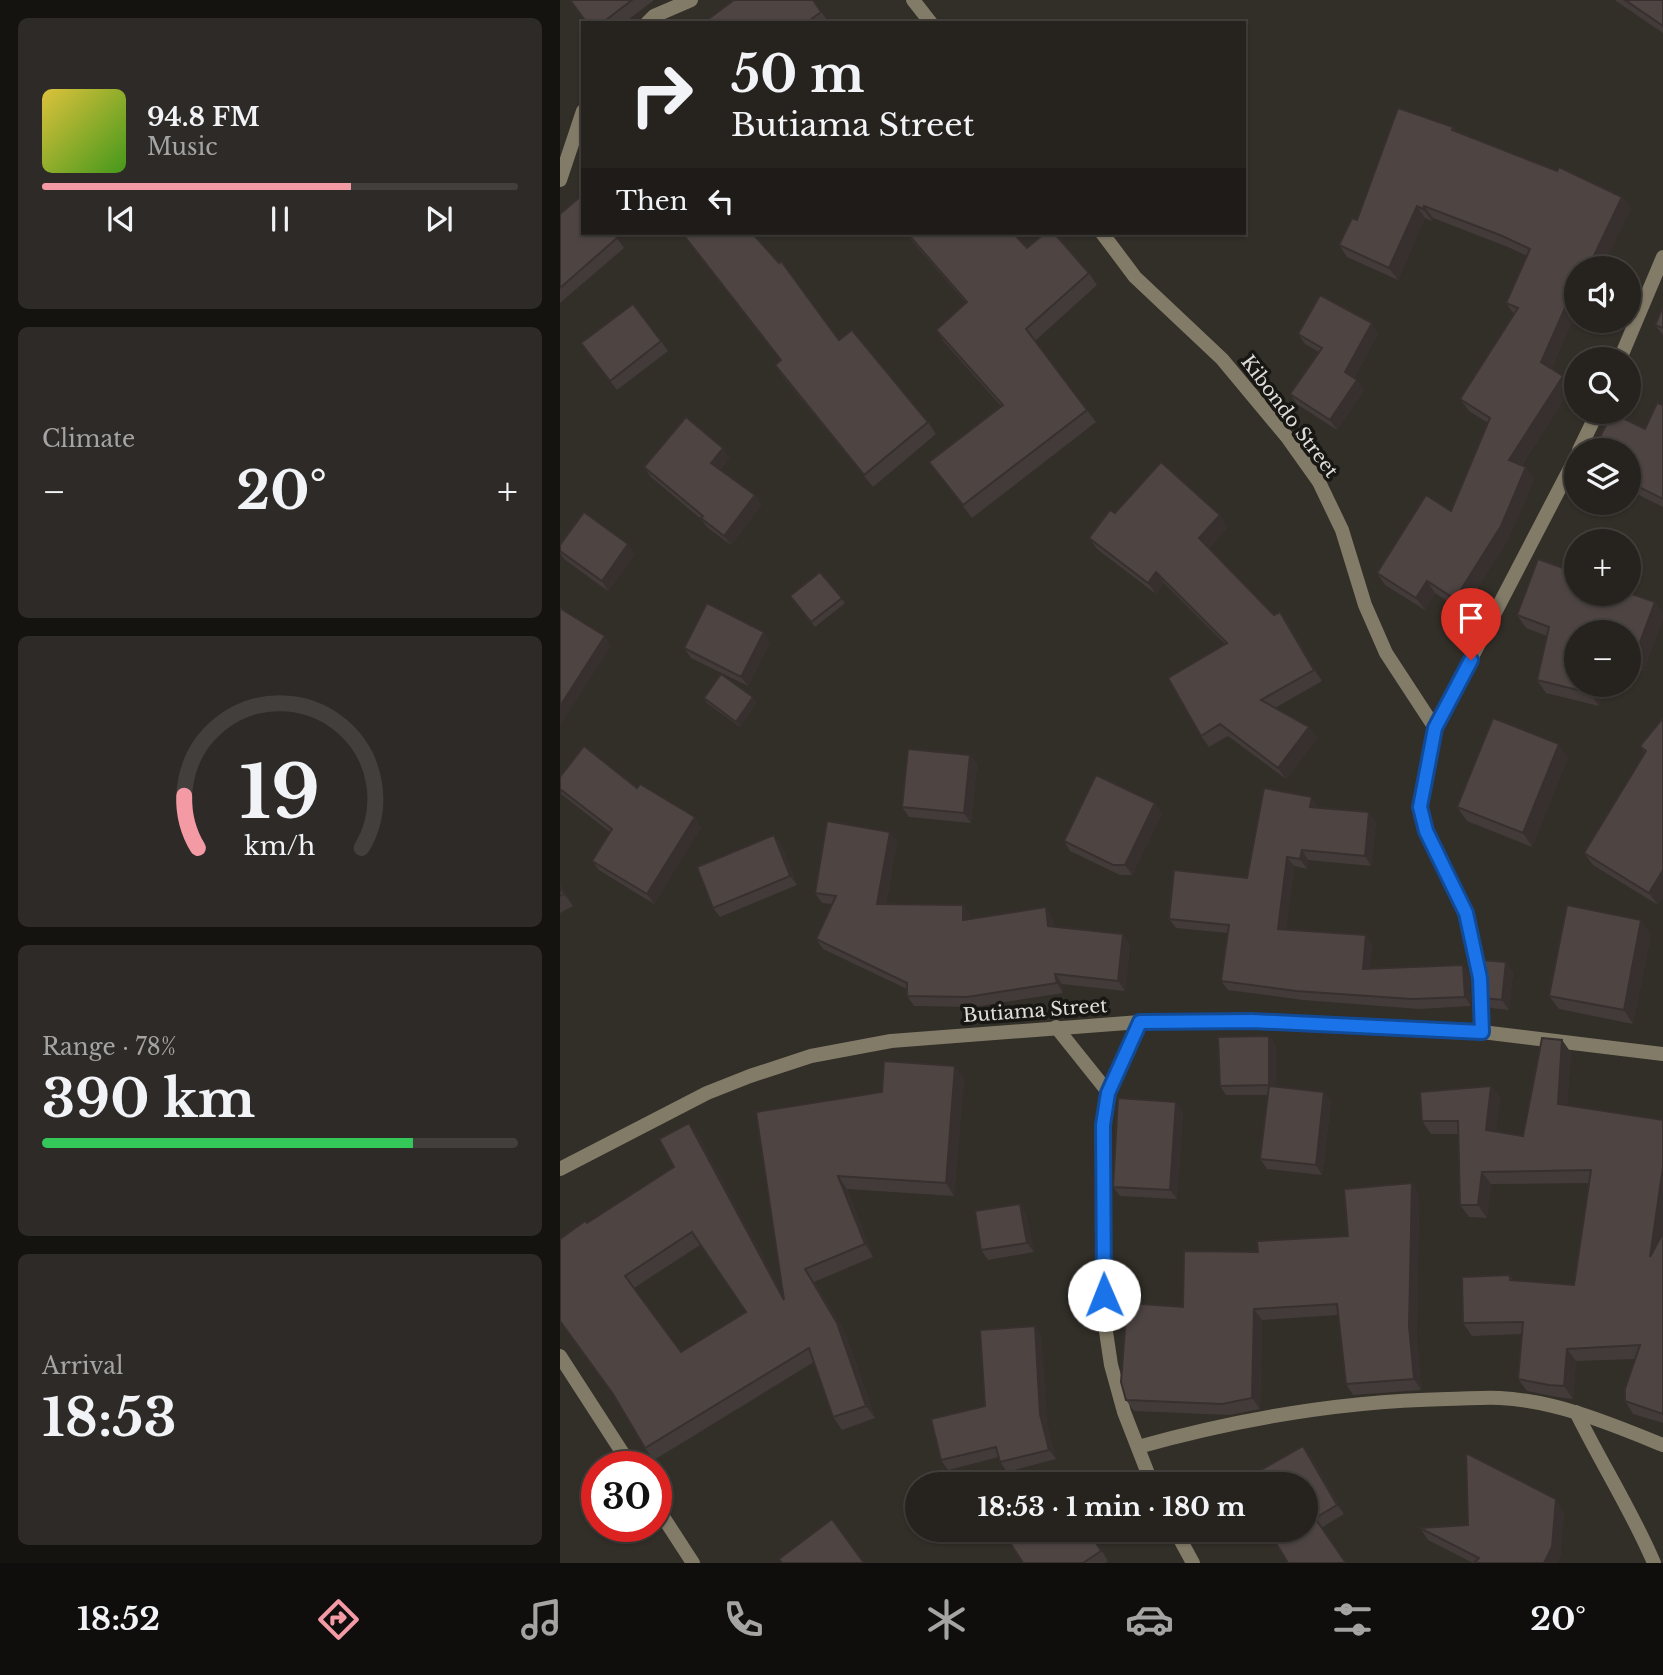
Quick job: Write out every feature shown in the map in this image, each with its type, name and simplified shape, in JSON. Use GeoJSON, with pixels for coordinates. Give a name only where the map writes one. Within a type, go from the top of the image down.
{"type":"FeatureCollection","features":[{"type":"Feature","properties":{"kind":"street"},"geometry":{"type":"LineString","coordinates":[[649,21],[654,16],[691,0]]}},
{"type":"Feature","properties":{"kind":"street"},"geometry":{"type":"LineString","coordinates":[[913,0],[929,21]]}},
{"type":"Feature","properties":{"kind":"street"},"geometry":{"type":"LineString","coordinates":[[560,180],[581,117]]}},
{"type":"Feature","properties":{"kind":"street","name":"Kibondo Street"},"geometry":{"type":"LineString","coordinates":[[1104,235],[1135,277],[1222,359],[1287,437],[1319,482],[1342,530],[1365,605],[1386,653],[1435,728]]}},
{"type":"Feature","properties":{"kind":"street"},"geometry":{"type":"LineString","coordinates":[[1625,347],[1663,257]]}},
{"type":"Feature","properties":{"kind":"street"},"geometry":{"type":"LineString","coordinates":[[1482,1032],[1480,978],[1466,913],[1422,818],[1420,807],[1435,728],[1564,479]]}},
{"type":"Feature","properties":{"kind":"street","name":"Butiama Street"},"geometry":{"type":"LineString","coordinates":[[560,1170],[707,1093],[750,1076],[811,1056],[891,1041],[1140,1022],[1252,1021],[1482,1032],[1663,1054]]}},
{"type":"Feature","properties":{"kind":"street"},"geometry":{"type":"LineString","coordinates":[[1140,1022],[1108,1093],[1103,1125],[1104,1318],[1111,1365],[1124,1412],[1147,1472]]}},
{"type":"Feature","properties":{"kind":"street"},"geometry":{"type":"LineString","coordinates":[[1056,1027],[1108,1093]]}},
{"type":"Feature","properties":{"kind":"street"},"geometry":{"type":"LineString","coordinates":[[560,1356],[621,1451]]}},
{"type":"Feature","properties":{"kind":"street"},"geometry":{"type":"LineString","coordinates":[[1138,1447],[1187,1433],[1331,1408],[1410,1400],[1501,1398],[1576,1412],[1663,1445]]}},
{"type":"Feature","properties":{"kind":"street"},"geometry":{"type":"LineString","coordinates":[[1576,1412],[1600,1460],[1638,1524],[1654,1563]]}},
{"type":"Feature","properties":{"kind":"street"},"geometry":{"type":"LineString","coordinates":[[672,1531],[693,1563]]}},
{"type":"Feature","properties":{"kind":"street"},"geometry":{"type":"LineString","coordinates":[[1182,1542],[1193,1563]]}},
{"type":"Feature","properties":{"kind":"building"},"geometry":{"type":"Polygon","coordinates":[[[570,0],[632,0],[605,21],[586,21],[570,0]]]}},
{"type":"Feature","properties":{"kind":"building"},"geometry":{"type":"Polygon","coordinates":[[[734,0],[813,0],[821,12],[809,21],[706,21],[734,0]]]}},
{"type":"Feature","properties":{"kind":"building"},"geometry":{"type":"Polygon","coordinates":[[[1625,0],[1663,0],[1663,26],[1625,0]]]}},
{"type":"Feature","properties":{"kind":"building"},"geometry":{"type":"Polygon","coordinates":[[[1398,108],[1453,127],[1452,130],[1557,171],[1559,167],[1622,197],[1594,256],[1564,256],[1564,310],[1541,362],[1563,376],[1509,460],[1526,467],[1501,526],[1455,599],[1427,581],[1416,598],[1377,573],[1426,495],[1451,511],[1490,418],[1460,399],[1518,308],[1506,303],[1530,249],[1424,206],[1423,209],[1417,206],[1389,268],[1339,245],[1352,218],[1357,220],[1398,108]]]}},
{"type":"Feature","properties":{"kind":"building"},"geometry":{"type":"Polygon","coordinates":[[[581,196],[581,235],[615,235],[617,238],[560,288],[560,214],[581,196]]]}},
{"type":"Feature","properties":{"kind":"building"},"geometry":{"type":"Polygon","coordinates":[[[684,235],[754,235],[779,263],[781,261],[839,340],[852,330],[928,422],[864,475],[775,365],[781,360],[684,235]]]}},
{"type":"Feature","properties":{"kind":"building"},"geometry":{"type":"Polygon","coordinates":[[[909,235],[1015,235],[1027,248],[1043,235],[1056,235],[1089,273],[1026,329],[1087,410],[963,505],[929,462],[1003,405],[936,330],[967,302],[909,235]]]}},
{"type":"Feature","properties":{"kind":"building"},"geometry":{"type":"Polygon","coordinates":[[[1320,295],[1372,323],[1345,372],[1357,380],[1330,420],[1290,394],[1322,348],[1298,334],[1320,295]]]}},
{"type":"Feature","properties":{"kind":"building"},"geometry":{"type":"Polygon","coordinates":[[[633,304],[661,341],[610,381],[581,343],[633,304]]]}},
{"type":"Feature","properties":{"kind":"building"},"geometry":{"type":"Polygon","coordinates":[[[1663,307],[1663,328],[1655,325],[1663,307]]]}},
{"type":"Feature","properties":{"kind":"building"},"geometry":{"type":"Polygon","coordinates":[[[1657,403],[1663,405],[1663,499],[1641,488],[1641,438],[1600,438],[1606,424],[1635,424],[1645,429],[1657,403]]]}},
{"type":"Feature","properties":{"kind":"building"},"geometry":{"type":"Polygon","coordinates":[[[686,417],[723,448],[711,463],[755,495],[724,536],[644,467],[686,417]]]}},
{"type":"Feature","properties":{"kind":"building"},"geometry":{"type":"Polygon","coordinates":[[[1161,462],[1220,515],[1199,538],[1274,615],[1280,612],[1314,670],[1261,700],[1309,727],[1278,768],[1220,724],[1201,736],[1168,678],[1227,643],[1156,572],[1148,583],[1089,538],[1110,510],[1115,513],[1161,462]]]}},
{"type":"Feature","properties":{"kind":"building"},"geometry":{"type":"Polygon","coordinates":[[[584,512],[628,544],[602,581],[560,551],[560,545],[584,512]]]}},
{"type":"Feature","properties":{"kind":"building"},"geometry":{"type":"Polygon","coordinates":[[[1538,559],[1564,568],[1564,606],[1641,606],[1641,597],[1655,602],[1641,639],[1641,620],[1564,620],[1564,687],[1537,680],[1549,627],[1517,615],[1538,559]]]}},
{"type":"Feature","properties":{"kind":"building"},"geometry":{"type":"Polygon","coordinates":[[[820,572],[842,598],[811,622],[790,596],[820,572]]]}},
{"type":"Feature","properties":{"kind":"building"},"geometry":{"type":"Polygon","coordinates":[[[707,603],[764,632],[741,677],[684,648],[707,603]]]}},
{"type":"Feature","properties":{"kind":"building"},"geometry":{"type":"Polygon","coordinates":[[[560,608],[605,636],[560,706],[560,608]]]}},
{"type":"Feature","properties":{"kind":"building"},"geometry":{"type":"Polygon","coordinates":[[[721,674],[753,697],[736,722],[704,698],[721,674]]]}},
{"type":"Feature","properties":{"kind":"building"},"geometry":{"type":"Polygon","coordinates":[[[1493,718],[1559,744],[1523,833],[1457,807],[1493,718]]]}},
{"type":"Feature","properties":{"kind":"building"},"geometry":{"type":"Polygon","coordinates":[[[1663,718],[1663,870],[1649,893],[1584,853],[1646,751],[1640,746],[1663,718]]]}},
{"type":"Feature","properties":{"kind":"building"},"geometry":{"type":"Polygon","coordinates":[[[584,746],[637,788],[640,784],[695,817],[647,894],[592,861],[612,829],[560,789],[560,777],[584,746]]]}},
{"type":"Feature","properties":{"kind":"building"},"geometry":{"type":"Polygon","coordinates":[[[908,749],[970,755],[964,813],[902,807],[908,749]]]}},
{"type":"Feature","properties":{"kind":"building"},"geometry":{"type":"Polygon","coordinates":[[[1096,775],[1155,803],[1125,865],[1113,865],[1064,841],[1096,775]]]}},
{"type":"Feature","properties":{"kind":"building"},"geometry":{"type":"Polygon","coordinates":[[[1264,788],[1312,797],[1310,807],[1369,812],[1365,856],[1302,850],[1300,859],[1287,857],[1278,929],[1366,935],[1363,969],[1463,965],[1465,997],[1412,999],[1296,991],[1221,981],[1229,925],[1169,919],[1174,870],[1247,878],[1264,788]]]}},
{"type":"Feature","properties":{"kind":"building"},"geometry":{"type":"Polygon","coordinates":[[[827,821],[890,832],[877,904],[963,905],[963,920],[1046,907],[1048,926],[1123,934],[1118,981],[1055,974],[1057,983],[967,997],[907,996],[907,983],[816,939],[836,896],[815,893],[827,821]]]}},
{"type":"Feature","properties":{"kind":"building"},"geometry":{"type":"Polygon","coordinates":[[[774,835],[790,876],[713,908],[697,867],[774,835]]]}},
{"type":"Feature","properties":{"kind":"building"},"geometry":{"type":"Polygon","coordinates":[[[1567,905],[1641,920],[1624,1010],[1549,996],[1567,905]]]}},
{"type":"Feature","properties":{"kind":"building"},"geometry":{"type":"Polygon","coordinates":[[[1481,960],[1506,962],[1502,1000],[1484,998],[1481,960]]]}},
{"type":"Feature","properties":{"kind":"building"},"geometry":{"type":"Polygon","coordinates":[[[1269,1036],[1269,1085],[1220,1086],[1218,1037],[1269,1036]]]}},
{"type":"Feature","properties":{"kind":"building"},"geometry":{"type":"Polygon","coordinates":[[[1542,1038],[1562,1040],[1558,1104],[1663,1120],[1663,1167],[1650,1257],[1663,1233],[1663,1414],[1625,1401],[1625,1389],[1640,1345],[1567,1349],[1564,1386],[1549,1385],[1518,1379],[1523,1322],[1463,1323],[1462,1277],[1510,1275],[1510,1280],[1574,1285],[1591,1170],[1482,1172],[1478,1205],[1460,1205],[1458,1121],[1422,1121],[1420,1092],[1491,1086],[1486,1130],[1523,1136],[1542,1038]]]}},
{"type":"Feature","properties":{"kind":"building"},"geometry":{"type":"Polygon","coordinates":[[[884,1061],[955,1066],[946,1183],[838,1176],[865,1244],[805,1269],[837,1323],[866,1406],[833,1417],[809,1348],[645,1448],[613,1394],[560,1321],[560,1239],[674,1167],[659,1139],[689,1123],[784,1300],[756,1112],[882,1092],[884,1061]],[[692,1232],[625,1276],[681,1352],[746,1312],[692,1232]]]}},
{"type":"Feature","properties":{"kind":"building"},"geometry":{"type":"Polygon","coordinates":[[[1269,1086],[1324,1092],[1316,1165],[1260,1159],[1269,1086]]]}},
{"type":"Feature","properties":{"kind":"building"},"geometry":{"type":"Polygon","coordinates":[[[1118,1098],[1176,1102],[1170,1190],[1113,1187],[1118,1098]]]}},
{"type":"Feature","properties":{"kind":"building"},"geometry":{"type":"Polygon","coordinates":[[[1412,1183],[1409,1326],[1414,1379],[1346,1384],[1337,1304],[1254,1309],[1252,1398],[1222,1404],[1126,1400],[1121,1382],[1127,1303],[1183,1307],[1184,1251],[1258,1252],[1257,1241],[1348,1236],[1344,1189],[1412,1183]]]}},
{"type":"Feature","properties":{"kind":"building"},"geometry":{"type":"Polygon","coordinates":[[[1020,1204],[1027,1243],[981,1250],[975,1211],[1020,1204]]]}},
{"type":"Feature","properties":{"kind":"building"},"geometry":{"type":"Polygon","coordinates":[[[1035,1326],[1040,1414],[1049,1450],[1000,1462],[996,1447],[941,1460],[931,1419],[985,1406],[980,1330],[1035,1326]]]}},
{"type":"Feature","properties":{"kind":"building"},"geometry":{"type":"Polygon","coordinates":[[[1303,1446],[1318,1472],[1258,1472],[1303,1446]]]}},
{"type":"Feature","properties":{"kind":"building"},"geometry":{"type":"Polygon","coordinates":[[[1466,1453],[1556,1499],[1552,1547],[1544,1563],[1474,1563],[1479,1558],[1420,1528],[1468,1525],[1466,1453]]]}},
{"type":"Feature","properties":{"kind":"building"},"geometry":{"type":"Polygon","coordinates":[[[1318,1472],[1337,1505],[1318,1516],[1318,1472]]]}},
{"type":"Feature","properties":{"kind":"building"},"geometry":{"type":"Polygon","coordinates":[[[832,1519],[864,1563],[782,1563],[779,1559],[832,1519]]]}},
{"type":"Feature","properties":{"kind":"building"},"geometry":{"type":"Polygon","coordinates":[[[1318,1522],[1346,1563],[1288,1563],[1275,1542],[1318,1542],[1318,1522]]]}},
{"type":"Feature","properties":{"kind":"building"},"geometry":{"type":"Polygon","coordinates":[[[1010,1542],[1095,1542],[1101,1551],[1083,1563],[1023,1563],[1010,1542]]]}},
{"type":"Feature","properties":{"kind":"route"},"geometry":{"type":"LineString","coordinates":[[1104,1295],[1103,1125],[1108,1093],[1140,1022],[1252,1021],[1482,1032],[1480,978],[1466,913],[1426,831],[1420,807],[1435,728],[1471,660]]}}]}
